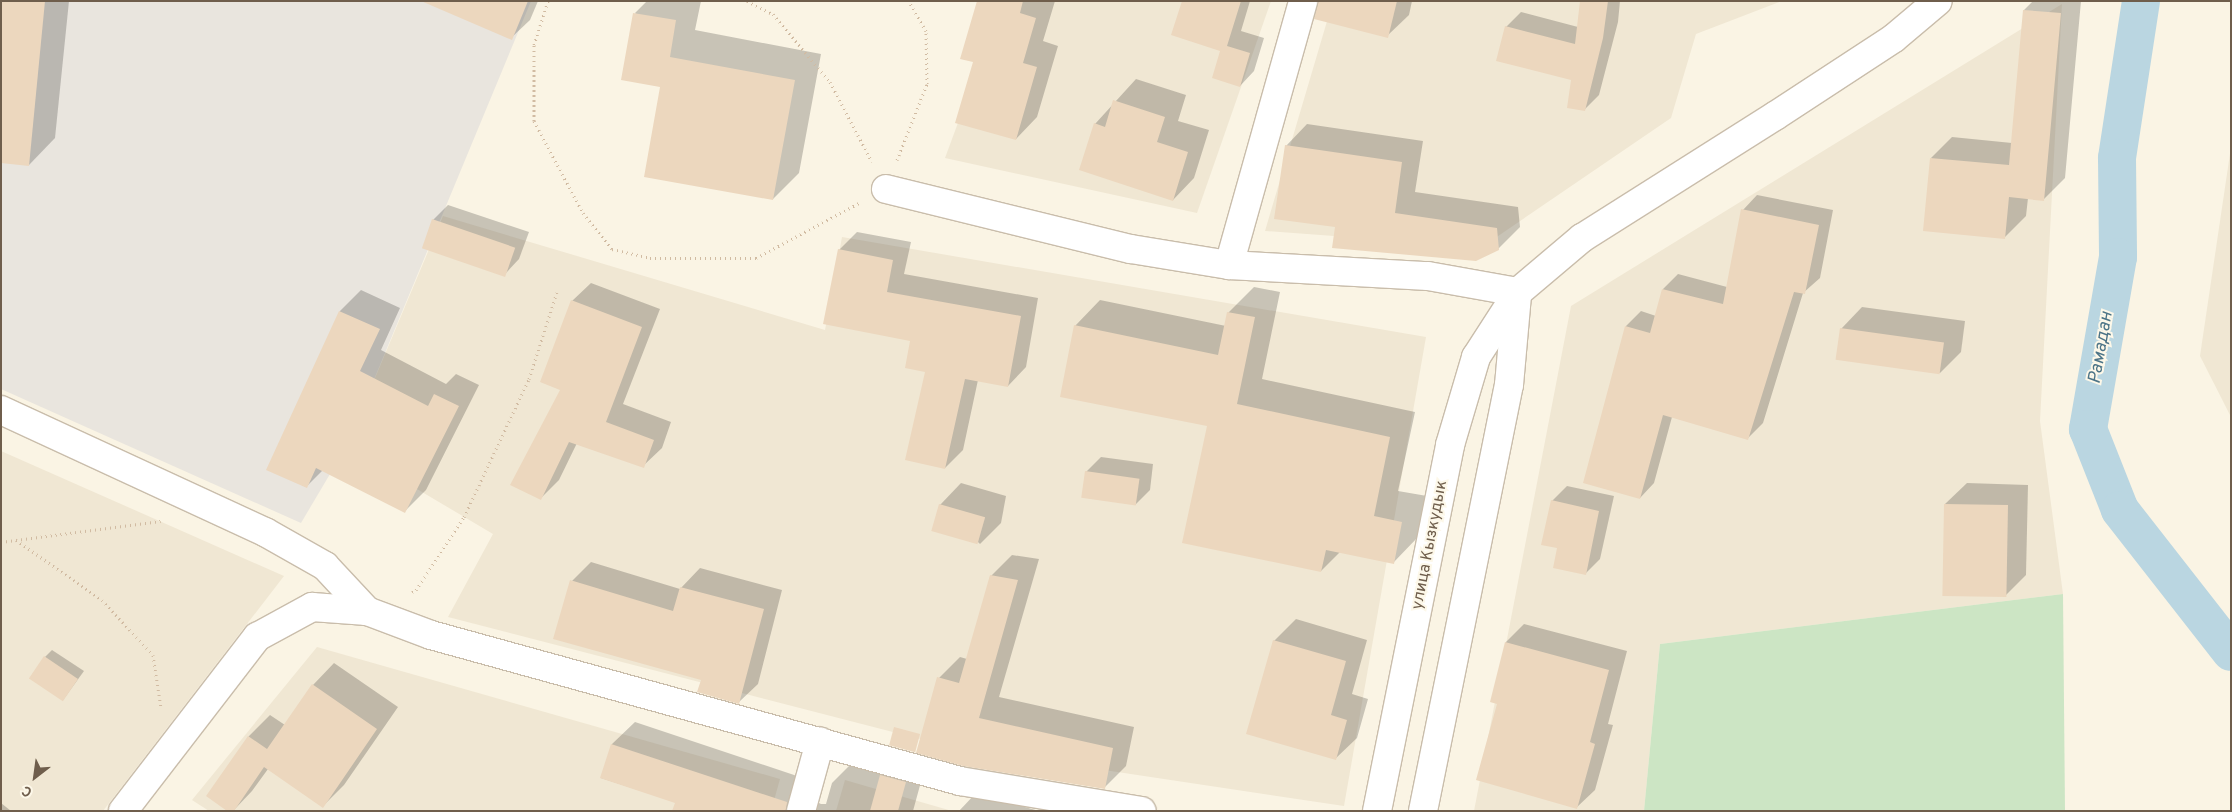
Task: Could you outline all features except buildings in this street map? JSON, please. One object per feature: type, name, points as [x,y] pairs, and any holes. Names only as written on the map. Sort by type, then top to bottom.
[{"type":"street","points":[[1229,264],[1303,1]]},
{"type":"street","name":"улица Кызкудык","points":[[1377,811],[1450,445],[1476,357],[1518,292],[1582,238],[1894,38],[1938,1]]},
{"type":"street","points":[[886,189],[1131,249],[1229,264],[1428,276],[1518,292],[1509,385],[1423,811]]},
{"type":"street","points":[[1,410],[265,532],[325,566],[367,611]]},
{"type":"street","points":[[123,811],[257,637],[312,607],[367,611],[431,635],[960,781],[1142,811]]},
{"type":"street","points":[[800,811],[820,742]]},
{"type":"path","points":[[548,1],[534,45],[534,122],[583,213],[612,250],[650,258],[756,258],[886,189],[927,84],[926,31],[909,1]]},
{"type":"path","points":[[747,1],[773,14],[830,82],[886,189]]},
{"type":"path","points":[[367,611],[416,590],[464,517],[529,379],[557,292]]},
{"type":"path","points":[[1,542],[167,520]]},
{"type":"path","points":[[16,540],[102,600],[153,655],[168,753]]},
{"type":"shaded area","points":[[1,1],[531,1],[346,447],[301,523],[1,389]]},
{"type":"shaded area","points":[[1003,1],[1271,1],[1197,213],[945,158]]},
{"type":"shaded area","points":[[1333,1],[1782,1],[1696,34],[1671,118],[1482,247],[1265,231]]},
{"type":"shaded area","points":[[2062,4],[2040,421],[2063,594],[1660,644],[1644,811],[1474,811],[1571,306]]},
{"type":"shaded area","points":[[2231,147],[2231,417],[2200,356]]},
{"type":"shaded area","points":[[443,216],[825,330],[842,237],[1426,337],[1344,806],[951,747],[448,617],[493,534],[346,447]]},
{"type":"shaded area","points":[[1,451],[284,576],[103,811],[1,811]]},
{"type":"shaded area","points":[[317,647],[780,779],[771,811],[209,811],[192,800]]},
{"type":"shaded area","points":[[845,780],[952,811],[836,811]]},
{"type":"green space","points":[[2063,594],[2065,811],[1644,811],[1660,644]]},
{"type":"waterway","name":"Рамадан","points":[[2141,1],[2117,158],[2118,257],[2088,429],[2120,510],[2231,652]]}]
